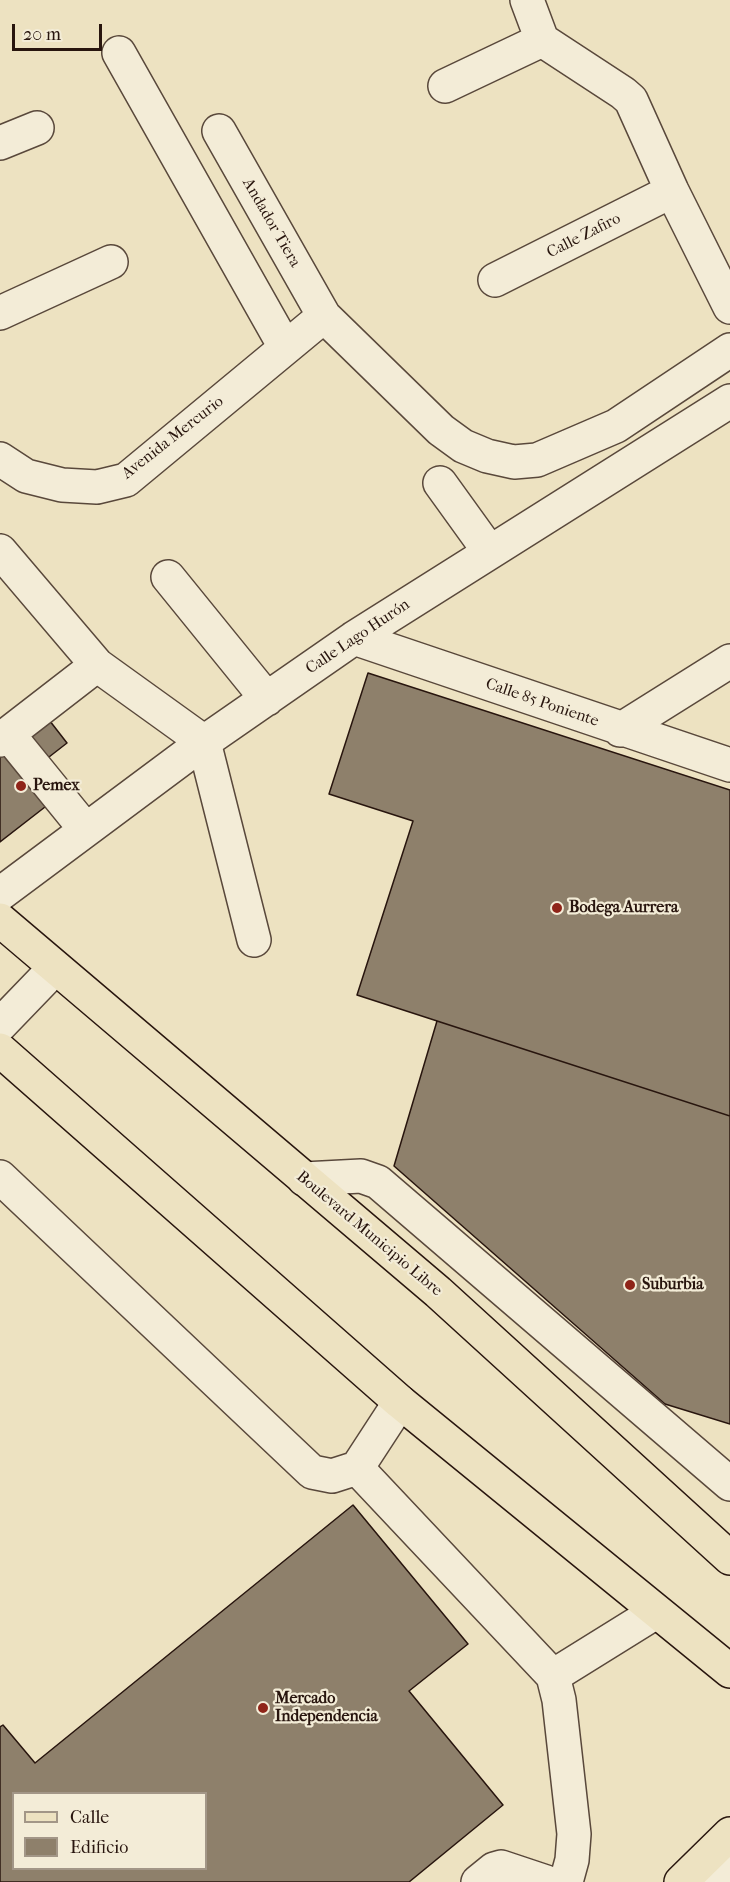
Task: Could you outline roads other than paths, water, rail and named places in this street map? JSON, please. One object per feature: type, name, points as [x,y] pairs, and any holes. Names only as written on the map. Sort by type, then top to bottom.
[{"type":"main road","name":"Boulevard Municipio Libre","points":[[0,920],[54,969],[438,1292],[730,1557]]},
{"type":"main road","points":[[0,1050],[399,1402],[730,1671]]},
{"type":"main road","points":[[681,1882],[730,1834]]},
{"type":"street","points":[[527,0],[542,40],[631,100],[672,191],[730,307]]},
{"type":"street","points":[[446,86],[542,40]]},
{"type":"street","points":[[118,53],[285,347]]},
{"type":"street","points":[[0,143],[37,128]]},
{"type":"street","name":"Andador Tiera","points":[[219,131],[324,316]]},
{"type":"street","name":"Calle Zafiro","points":[[495,280],[672,191]]},
{"type":"street","points":[[0,313],[111,262]]},
{"type":"street","points":[[324,316],[441,430],[463,446],[487,456],[514,462],[537,460],[616,426],[730,350]]},
{"type":"street","name":"Avenida Mercurio","points":[[0,459],[26,476],[62,485],[97,487],[126,480],[324,316]]},
{"type":"street","name":"Calle Lago Hurón","points":[[0,894],[204,742],[354,638],[730,401]]},
{"type":"street","points":[[440,483],[489,551]]},
{"type":"street","points":[[0,550],[97,665],[204,742],[254,940]]},
{"type":"street","points":[[168,577],[267,699]]},
{"type":"street","name":"Calle 85 Poniente","points":[[354,638],[620,730],[730,765]]},
{"type":"street","points":[[620,730],[730,661]]},
{"type":"street","points":[[86,830],[4,737],[97,665]]},
{"type":"street","points":[[0,1025],[54,969]]},
{"type":"street","points":[[304,1179],[361,1176],[378,1182],[467,1261],[730,1484]]},
{"type":"street","points":[[0,1177],[312,1472],[332,1476],[357,1467],[399,1402]]},
{"type":"street","points":[[438,1292],[467,1261]]},
{"type":"street","points":[[357,1467],[553,1676],[559,1700],[574,1834],[572,1860],[566,1882]]},
{"type":"street","points":[[553,1676],[656,1612]]},
{"type":"street","points":[[709,1882],[730,1861]]},
{"type":"street","points":[[478,1882],[494,1869],[501,1867],[546,1882]]},
{"type":"place","name":"Pemex","points":[[21,786]]},
{"type":"place","name":"Bodega Aurrera","points":[[557,908]]},
{"type":"place","name":"Suburbia","points":[[630,1285]]},
{"type":"place","name":"Mercado Independencia","points":[[263,1708]]}]
